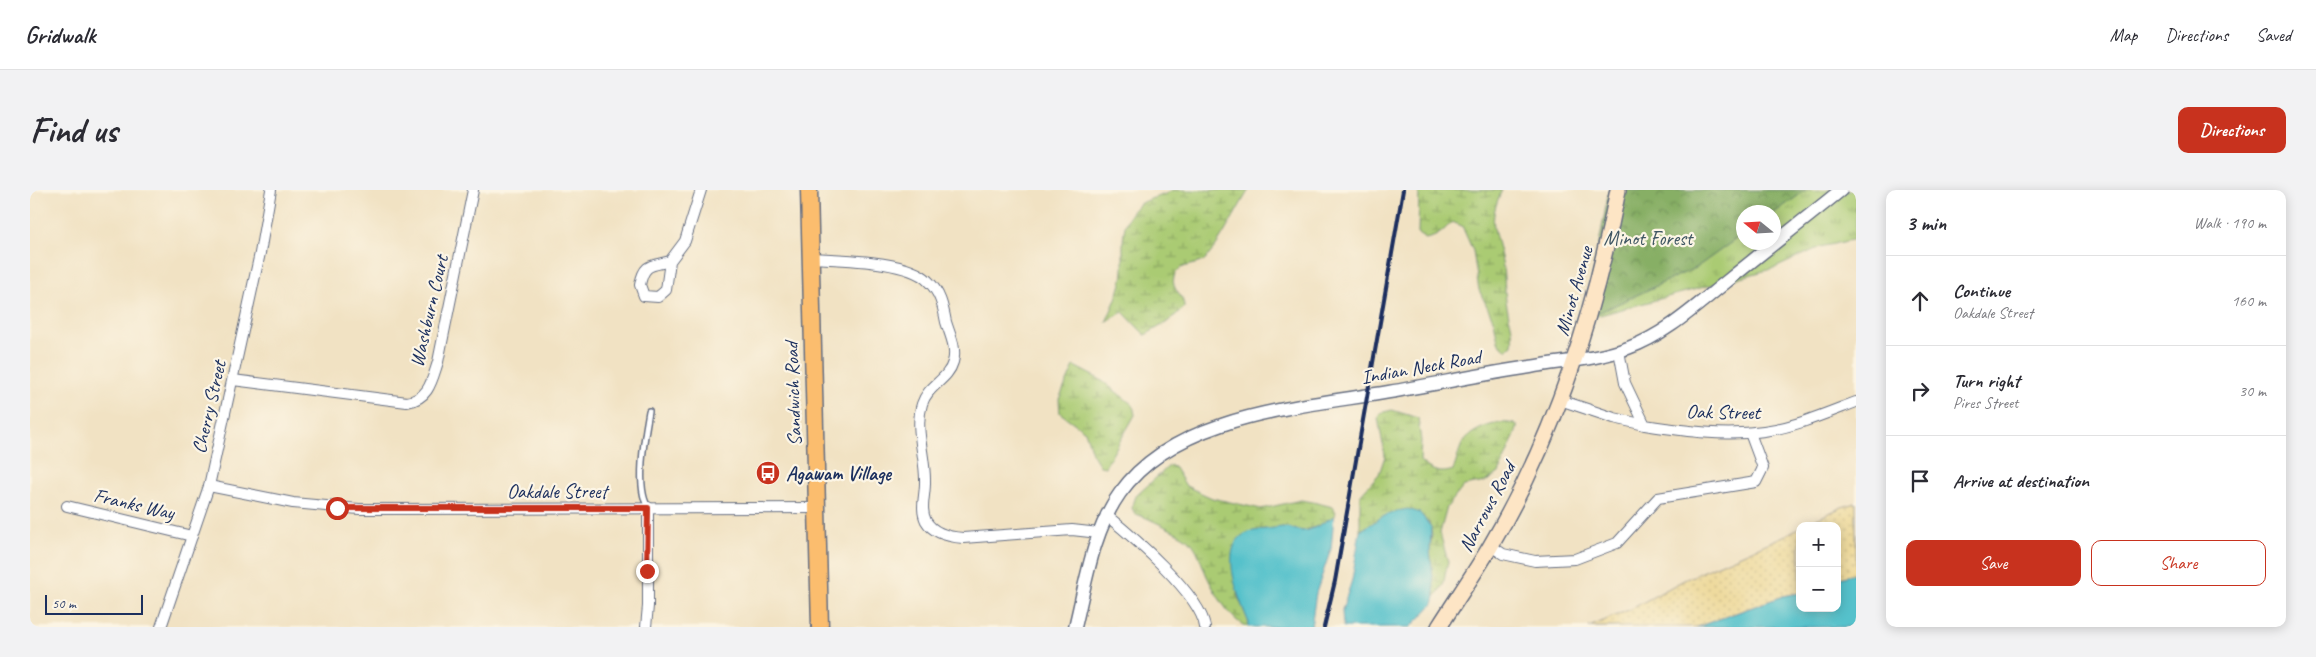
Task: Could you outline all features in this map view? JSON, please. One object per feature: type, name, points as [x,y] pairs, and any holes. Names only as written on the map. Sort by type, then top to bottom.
[{"type":"main road","name":"Sandwich Road","points":[[809,190],[820,627]]},
{"type":"main road","name":"Minot Avenue","points":[[1560,400],[1602,270],[1618,190]]},
{"type":"main road","name":"Narrows Road","points":[[1439,627],[1491,546],[1533,465],[1560,400]]},
{"type":"street","name":"Cherry Street","points":[[161,627],[209,486],[233,380],[271,190]]},
{"type":"street","name":"Washburn Court","points":[[233,380],[407,402],[423,396],[431,383],[438,362],[474,190]]},
{"type":"street","points":[[670,262],[685,241],[701,190]]},
{"type":"street","name":"Indian Neck Road","points":[[1075,627],[1099,533],[1106,515],[1126,485],[1154,458],[1189,439],[1231,423],[1281,410],[1527,367],[1574,361],[1619,351],[1652,337],[1687,313],[1841,190]]},
{"type":"street","points":[[811,258],[864,262],[912,270],[929,281],[939,294],[954,344],[954,355],[948,374],[927,392],[920,410],[925,473],[923,508],[925,518],[930,526],[949,536],[962,538],[1072,530],[1099,533]]},
{"type":"street","points":[[1619,351],[1625,383],[1645,425]]},
{"type":"street","name":"Oak Street","points":[[1560,400],[1614,418],[1645,425],[1700,432],[1750,433],[1784,427],[1856,402]]},
{"type":"street","points":[[1491,546],[1503,554],[1536,561],[1575,559],[1616,543],[1658,498],[1756,482],[1763,468],[1750,433]]},
{"type":"street","name":"Oakdale Street","points":[[209,486],[293,503],[359,510],[817,508]]},
{"type":"street","name":"Franks Way","points":[[67,506],[126,522],[192,536]]},
{"type":"street","points":[[646,627],[648,606],[648,508]]},
{"type":"street","points":[[1106,515],[1188,594],[1202,614],[1205,627]]},
{"type":"lane","points":[[648,508],[643,500],[642,480],[649,411]]},
{"type":"green space","points":[[1172,190],[1249,190],[1221,239],[1208,256],[1203,261],[1182,268],[1176,273],[1173,282],[1184,303],[1184,308],[1166,323],[1145,335],[1123,312],[1106,322],[1122,279],[1124,231],[1130,214],[1141,203],[1164,195]]},
{"type":"green space","points":[[1419,190],[1502,190],[1495,209],[1494,224],[1512,330],[1512,345],[1506,350],[1498,342],[1494,321],[1479,290],[1473,251],[1462,226],[1452,222],[1437,235],[1425,239],[1418,234]]},
{"type":"green space","name":"Minot Forest","points":[[1609,190],[1806,190],[1781,208],[1781,205],[1736,205],[1736,239],[1697,267],[1585,319]]},
{"type":"green space","name":"Minot Forest","points":[[1806,190],[1856,190],[1856,239],[1820,247],[1775,268],[1585,319],[1697,267],[1736,239],[1736,250],[1781,250],[1781,208]]},
{"type":"green space","points":[[1074,366],[1101,380],[1133,405],[1135,415],[1105,467],[1100,466],[1092,453],[1085,431],[1060,413],[1059,399]]},
{"type":"green space","points":[[1392,410],[1418,418],[1421,441],[1420,461],[1427,467],[1439,472],[1453,470],[1462,444],[1472,434],[1486,426],[1495,424],[1510,423],[1517,425],[1499,473],[1485,482],[1464,486],[1447,507],[1440,533],[1448,562],[1443,585],[1435,597],[1430,550],[1432,535],[1429,522],[1369,525],[1360,531],[1360,495],[1379,474],[1385,456],[1378,418],[1380,413]]},
{"type":"green space","points":[[1170,465],[1175,468],[1186,486],[1212,498],[1261,509],[1301,500],[1333,507],[1336,512],[1334,516],[1318,526],[1304,531],[1284,527],[1249,532],[1237,594],[1249,623],[1248,627],[1241,624],[1228,611],[1216,593],[1197,551],[1190,541],[1164,526],[1135,514],[1132,508],[1136,496]]},
{"type":"sand","points":[[1856,503],[1856,573],[1841,578],[1841,522],[1810,522],[1842,507]]},
{"type":"sand","points":[[1796,529],[1796,594],[1783,596],[1697,627],[1589,627],[1631,609],[1684,580]]},
{"type":"water","points":[[1408,509],[1420,513],[1431,527],[1430,550],[1435,597],[1433,604],[1411,627],[1343,627],[1342,610],[1352,580],[1360,531],[1382,517]]},
{"type":"water","points":[[1334,516],[1331,549],[1316,593],[1311,627],[1248,627],[1249,623],[1240,601],[1233,574],[1233,548],[1239,538],[1249,532],[1286,527],[1307,531]]},
{"type":"water","points":[[1856,573],[1856,627],[1697,627],[1783,596],[1796,594],[1796,612],[1841,612],[1841,578]]},
{"type":"railway","points":[[1324,627],[1335,581],[1403,190]]},
{"type":"place","name":"Agawam Village","points":[[768,473]]},
{"type":"route","points":[[337,508],[359,510],[648,508],[647,571]]}]
